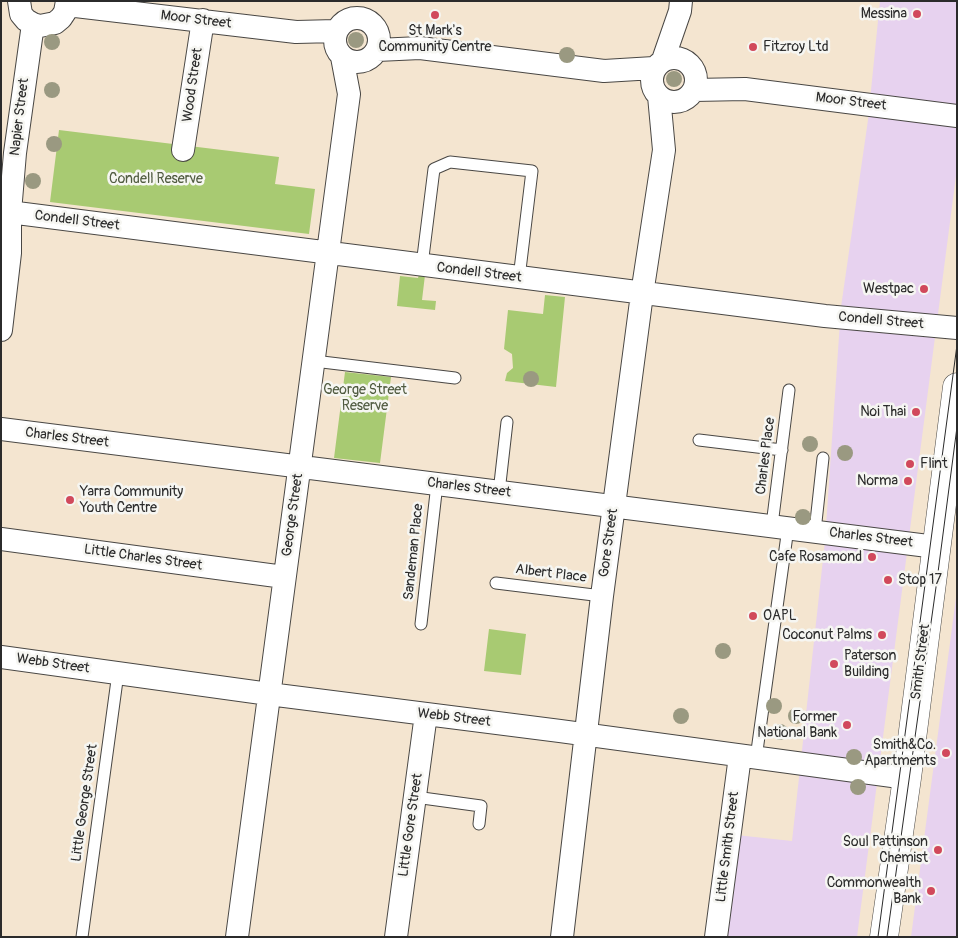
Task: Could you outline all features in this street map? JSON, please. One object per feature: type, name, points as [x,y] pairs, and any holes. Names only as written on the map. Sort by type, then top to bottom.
[{"type":"street","points":[[19,1],[21,14],[33,24],[40,26],[55,23],[61,18],[67,3]]},
{"type":"street","points":[[370,1],[375,42],[358,62],[353,62],[343,31],[364,18],[375,42]]},
{"type":"street","name":"Moor Street","points":[[67,3],[140,7],[203,20],[296,32],[343,31]]},
{"type":"street","name":"Gore Street","points":[[664,150],[657,78],[681,6]]},
{"type":"street","name":"Gore Street","points":[[562,937],[584,735],[642,294],[664,150],[691,82],[681,6]]},
{"type":"street","name":"Wood Street","points":[[182,150],[203,20]]},
{"type":"street","name":"Napier Street","points":[[1,330],[6,252],[6,212],[33,24]]},
{"type":"street","name":"George Street","points":[[236,937],[349,94],[343,31]]},
{"type":"street","points":[[375,42],[657,78]]},
{"type":"street","name":"George Street","points":[[349,94],[360,81],[375,42]]},
{"type":"street","points":[[677,57],[691,82],[673,102],[665,100],[657,78],[677,57]]},
{"type":"street","name":"Moor Street","points":[[691,82],[957,116]]},
{"type":"street","name":"Condell Street","points":[[6,212],[642,294],[825,316],[957,328]]},
{"type":"street","name":"Smith Street","points":[[884,937],[907,778],[957,387]]},
{"type":"street","name":"Charles Street","points":[[1,429],[936,547]]},
{"type":"street","name":"Little Charles Street","points":[[1,540],[284,577]]},
{"type":"street","name":"Webb Street","points":[[1,657],[907,778]]},
{"type":"street","name":"Little Gore Street","points":[[396,937],[426,714]]},
{"type":"street","name":"Little Smith Street","points":[[716,937],[748,757]]},
{"type":"lane","points":[[422,265],[434,169],[450,162],[532,171],[519,278]]},
{"type":"lane","points":[[314,361],[455,378]]},
{"type":"lane","name":"Charles Place","points":[[748,757],[780,527],[782,450],[789,390]]},
{"type":"lane","points":[[499,492],[507,422]]},
{"type":"lane","points":[[699,440],[782,450]]},
{"type":"lane","points":[[815,531],[823,458]]},
{"type":"lane","name":"Sandeman Place","points":[[422,624],[438,484]]},
{"type":"lane","name":"Albert Place","points":[[496,583],[602,596]]},
{"type":"lane","name":"Little George Street","points":[[82,937],[118,673]]},
{"type":"lane","points":[[415,797],[482,806],[479,824]]},
{"type":"shaded area","points":[[880,1],[957,1],[957,168],[857,937],[723,937],[736,835],[792,841],[825,541],[841,307],[868,120]]},
{"type":"shaded area","name":"Smith&Co. Apartments","points":[[957,590],[957,937],[911,937]]},
{"type":"green space","name":"Condell Reserve","points":[[59,130],[279,157],[275,184],[315,189],[309,234],[50,202]]},
{"type":"green space","points":[[419,274],[425,275],[422,300],[436,301],[435,310],[397,306],[400,276],[418,278]]},
{"type":"green space","points":[[545,295],[565,297],[556,387],[505,381],[507,373],[513,368],[512,354],[504,349],[508,310],[543,314]]},
{"type":"green space","name":"George Street Reserve","points":[[345,372],[391,377],[380,463],[334,458]]},
{"type":"green space","points":[[489,629],[526,634],[521,675],[484,671]]},
{"type":"tram line","points":[[878,937],[957,345]]},
{"type":"tram line","points":[[887,937],[957,427]]},
{"type":"place","name":"Messina","points":[[917,14]]},
{"type":"place","name":"St Mark's Community Centre","points":[[435,15]]},
{"type":"place","name":"Fitzroy Ltd","points":[[753,47]]},
{"type":"place","name":"Westpac","points":[[924,289]]},
{"type":"place","name":"Noi Thai","points":[[916,412]]},
{"type":"place","name":"Flint","points":[[910,464]]},
{"type":"place","name":"Norma","points":[[908,481]]},
{"type":"place","name":"Yarra Community Youth Centre","points":[[70,500]]},
{"type":"place","name":"Cafe Rosamond","points":[[872,557]]},
{"type":"place","name":"Stop 17","points":[[888,580]]},
{"type":"place","name":"OAPL","points":[[753,616]]},
{"type":"place","name":"Coconut Palms","points":[[882,635]]},
{"type":"place","name":"Paterson Building","points":[[834,664]]},
{"type":"place","name":"Former National Bank","points":[[847,725]]},
{"type":"place","name":"Smith&Co. Apartments","points":[[946,753]]},
{"type":"place","name":"Soul Pattinson Chemist","points":[[938,850]]},
{"type":"place","name":"Commonwealth Bank","points":[[931,891]]}]
